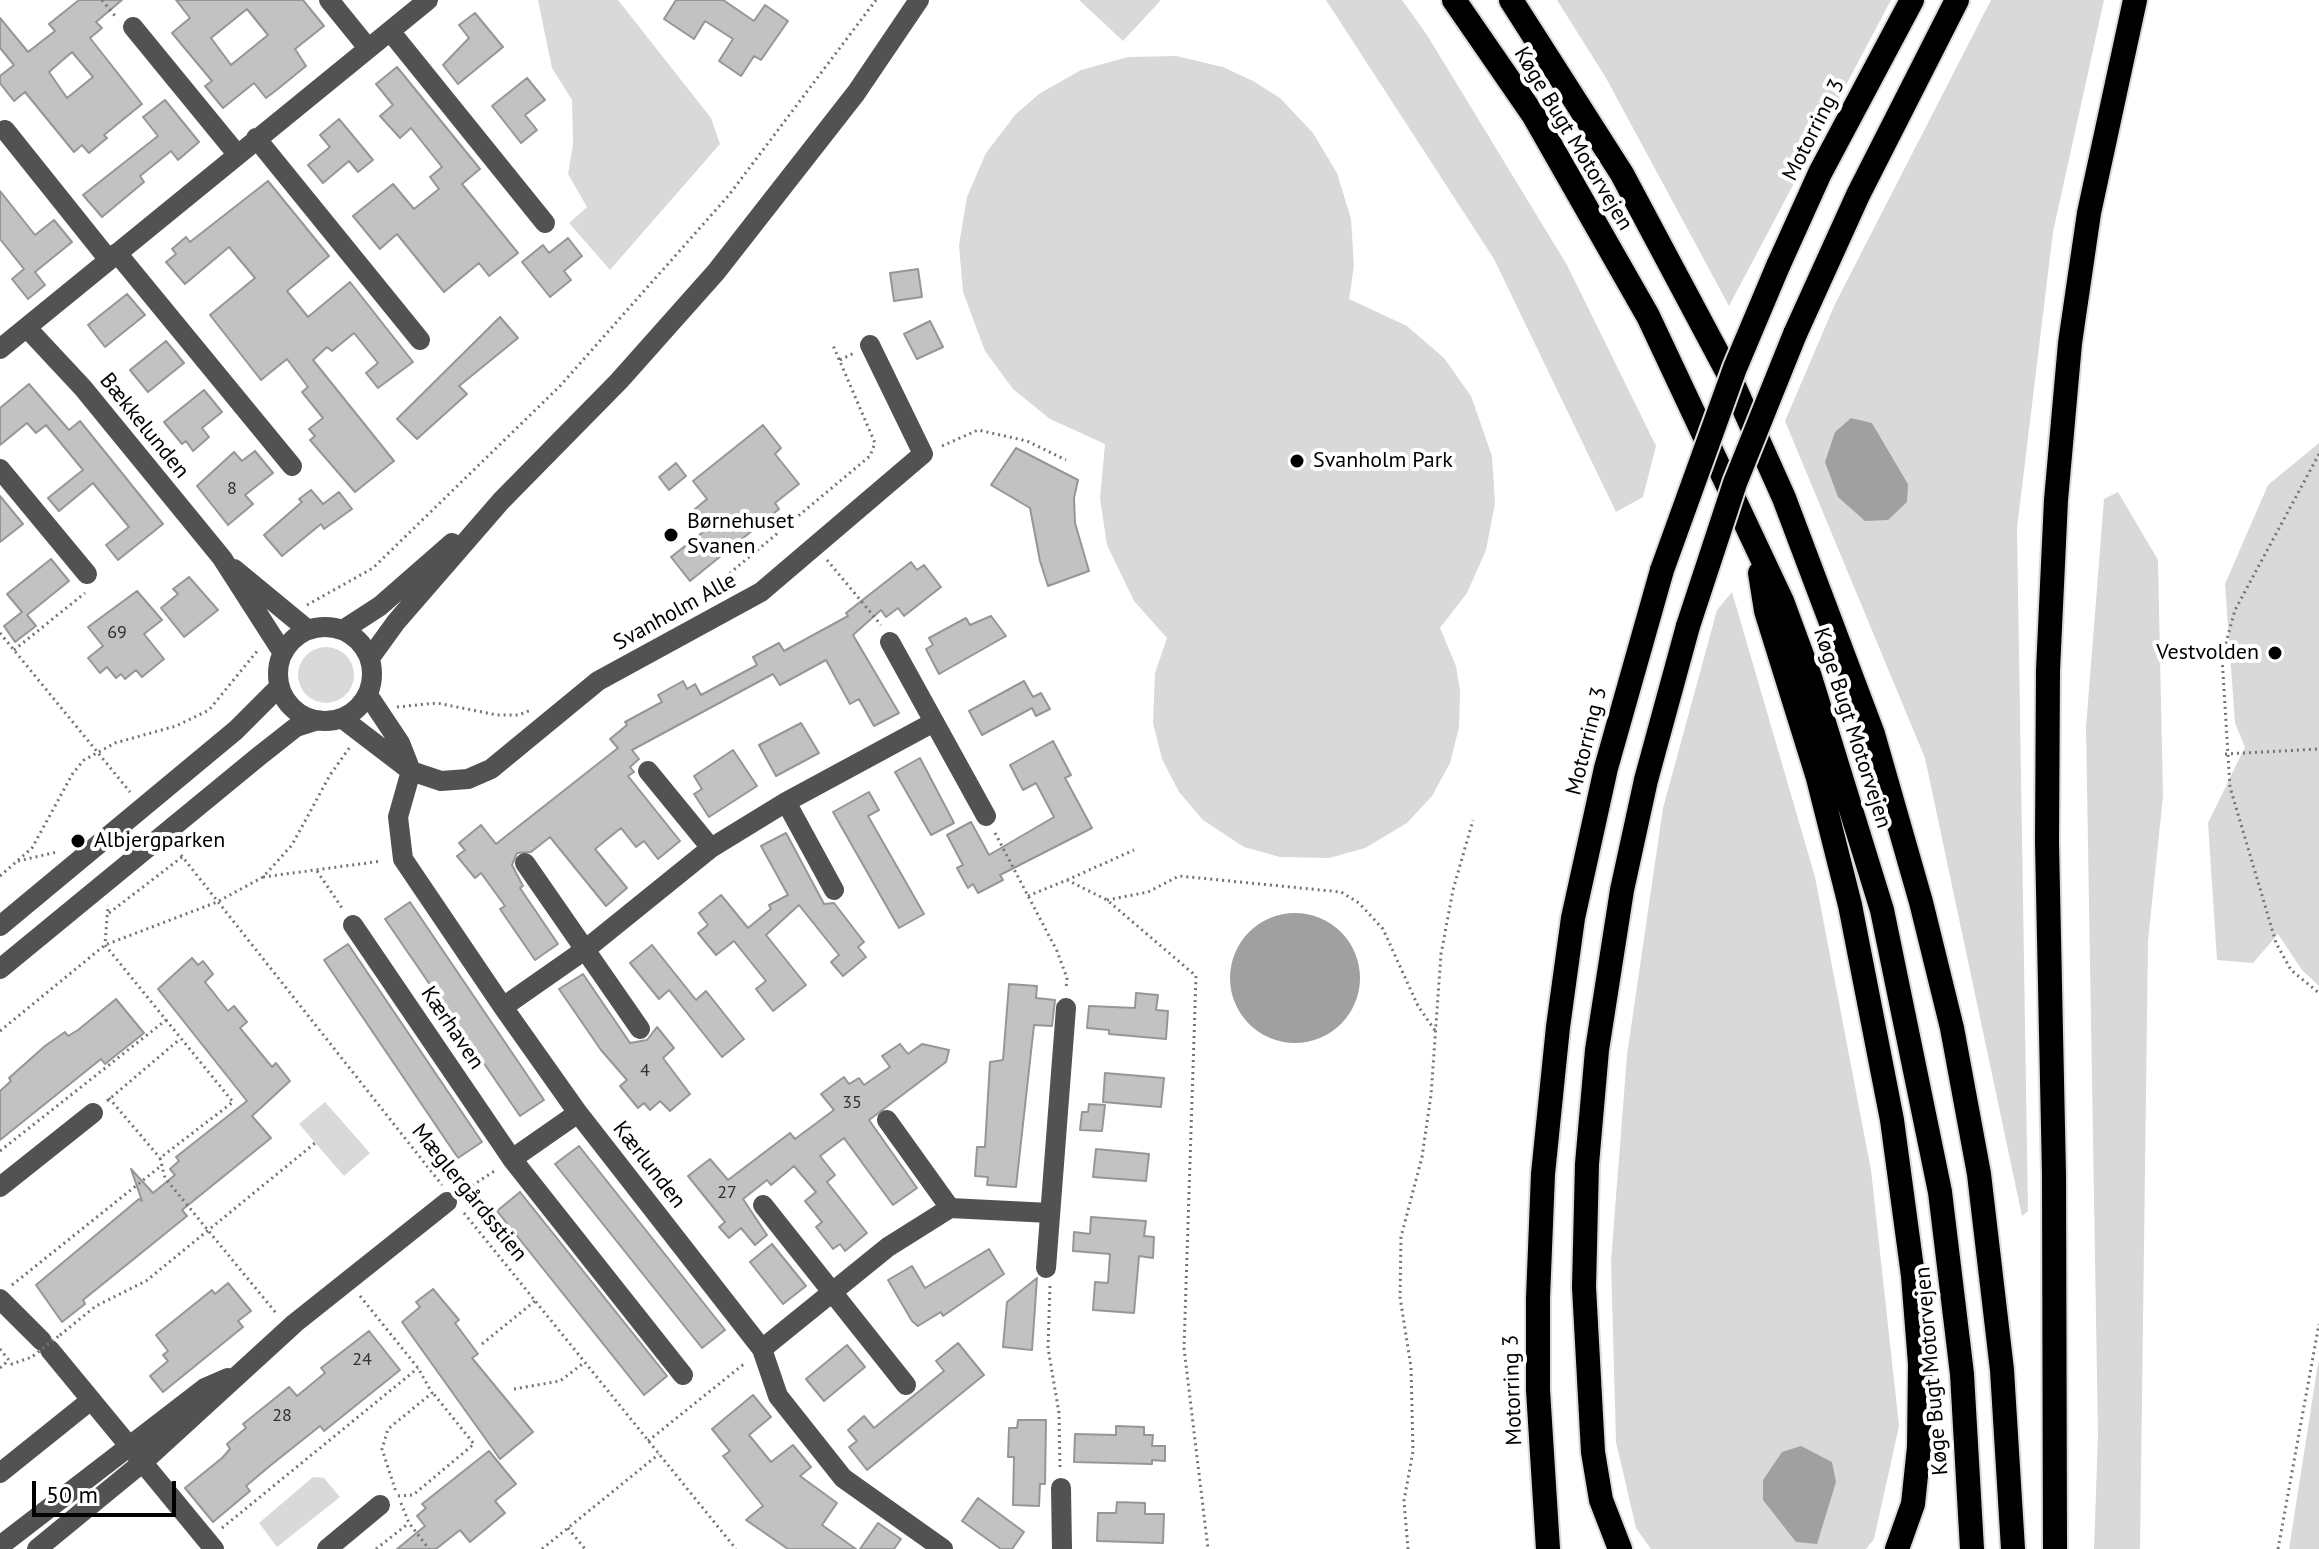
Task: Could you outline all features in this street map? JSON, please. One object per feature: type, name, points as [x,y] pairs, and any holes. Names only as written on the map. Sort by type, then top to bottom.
[{"type":"highway","name":"Køge Bugt Motorvejen","points":[[1454,0],[1534,116],[1648,316],[1782,601],[1833,746],[1882,910],[1910,1034],[1940,1192],[1956,1329],[1972,1549]]},
{"type":"highway","name":"Køge Bugt Motorvejen","points":[[1511,0],[1622,174],[1728,373],[1784,498],[1873,734],[1921,902],[1952,1028],[1979,1174],[2002,1370],[2013,1549]]},
{"type":"highway","name":"Motorring 3","points":[[1548,1549],[1538,1390],[1543,1174],[1573,918],[1606,768],[1662,570],[1735,368],[1820,173],[1912,0]]},
{"type":"highway","points":[[1620,1549],[1601,1500],[1593,1452],[1584,1287],[1587,1164],[1597,1050],[1622,890],[1646,780],[1688,626],[1735,483],[1795,334],[1858,195],[1957,0]]},
{"type":"highway","points":[[2055,1549],[2054,1220],[2047,842],[2048,670],[2056,500],[2070,343],[2089,213],[2110,102],[2135,0]]},
{"type":"highway","points":[[1757,548],[1766,611],[1818,778],[1850,905],[1894,1135],[1913,1276],[1920,1364],[1919,1447],[1913,1504],[1897,1549]]},
{"type":"street","points":[[329,0],[368,48]]},
{"type":"street","points":[[1,345],[27,328],[428,0]]},
{"type":"street","points":[[370,658],[396,622],[501,501],[619,381],[716,272],[856,93],[919,0]]},
{"type":"street","points":[[133,27],[237,154]]},
{"type":"street","points":[[390,31],[545,223]]},
{"type":"street","points":[[5,130],[292,466]]},
{"type":"street","points":[[256,138],[420,340]]},
{"type":"street","name":"Bækkelunden","points":[[27,328],[83,388],[222,558],[283,653]]},
{"type":"street","points":[[870,345],[923,454]]},
{"type":"street","name":"Svanholm Alle","points":[[343,719],[411,771],[455,782],[491,769],[598,681],[761,592],[923,454]]},
{"type":"street","points":[[0,469],[87,574]]},
{"type":"street","points":[[343,630],[380,606],[501,501]]},
{"type":"street","name":"Bækkelunden","points":[[222,558],[288,617],[308,630]]},
{"type":"street","points":[[0,969],[296,727],[315,721],[343,719],[353,713],[368,695],[372,683],[370,658],[359,641],[343,630],[326,627],[308,630],[294,639],[283,653],[278,669],[279,687],[292,709],[315,721]]},
{"type":"street","points":[[890,642],[986,816]]},
{"type":"street","points":[[0,926],[236,730],[279,687]]},
{"type":"street","points":[[368,695],[400,743],[411,771]]},
{"type":"street","points":[[503,1007],[586,949],[711,848],[786,802],[934,722]]},
{"type":"street","name":"Kærlunden","points":[[411,771],[398,817],[403,859],[503,1007],[578,1113],[762,1349],[778,1396],[843,1478],[943,1549]]},
{"type":"street","points":[[648,771],[711,848]]},
{"type":"street","points":[[786,802],[834,890]]},
{"type":"street","points":[[525,863],[640,1029]]},
{"type":"street","name":"Kærhaven","points":[[353,925],[512,1159],[683,1375]]},
{"type":"street","points":[[1046,1268],[1066,1008]]},
{"type":"street","points":[[0,1187],[93,1113]]},
{"type":"street","points":[[512,1159],[578,1113]]},
{"type":"street","points":[[887,1120],[950,1208]]},
{"type":"street","points":[[37,1549],[143,1462],[216,1397],[233,1376],[295,1323],[451,1199]]},
{"type":"street","points":[[763,1205],[906,1385]]},
{"type":"street","points":[[762,1349],[888,1247],[950,1208],[1050,1213]]},
{"type":"street","points":[[5,1293],[143,1462],[216,1540]]},
{"type":"street","points":[[14,1543],[129,1445],[205,1388],[233,1376]]},
{"type":"street","points":[[0,1473],[91,1400]]},
{"type":"street","points":[[1061,1488],[1062,1549]]},
{"type":"street","points":[[327,1549],[389,1500]]},
{"type":"path","points":[[288,617],[373,568],[533,416],[640,299],[729,195],[876,0]]},
{"type":"path","points":[[683,612],[870,456],[875,443],[832,343]]},
{"type":"path","points":[[923,454],[978,430],[1027,441],[1066,460]]},
{"type":"path","points":[[2319,454],[2235,610],[2222,657],[2225,754],[2230,787],[2276,943],[2291,970],[2319,993]]},
{"type":"path","points":[[815,546],[885,630],[890,642]]},
{"type":"path","points":[[14,650],[87,592],[87,574]]},
{"type":"path","points":[[0,633],[130,793]]},
{"type":"path","points":[[0,876],[18,861],[41,834],[73,773],[97,751],[176,726],[209,710],[272,633]]},
{"type":"path","points":[[380,717],[393,708],[413,703],[437,703],[497,715],[519,715],[541,704]]},
{"type":"path","points":[[0,1031],[105,945],[217,902],[263,877],[292,845],[330,775],[361,732]]},
{"type":"path","points":[[2225,754],[2319,749]]},
{"type":"path","points":[[986,816],[1057,951],[1067,978],[1066,1008]]},
{"type":"path","points":[[1408,1549],[1404,1501],[1413,1451],[1411,1367],[1400,1297],[1401,1237],[1422,1157],[1446,928],[1453,890],[1473,820]]},
{"type":"path","points":[[1028,896],[1134,850]]},
{"type":"path","points":[[18,861],[56,852]]},
{"type":"path","name":"Mæglergårdsstien","points":[[105,945],[109,913],[181,856],[451,1199],[736,1549]]},
{"type":"path","points":[[263,877],[403,859]]},
{"type":"path","points":[[316,870],[353,925]]},
{"type":"path","points":[[1107,900],[1148,892],[1179,876],[1341,892],[1359,903],[1383,929],[1418,1006],[1436,1032]]},
{"type":"path","points":[[1067,880],[1107,900],[1196,976],[1184,1348],[1208,1549]]},
{"type":"path","points":[[105,945],[233,1102],[160,1158]]},
{"type":"path","points":[[0,1151],[166,1020]]},
{"type":"path","points":[[93,1113],[180,1039]]},
{"type":"path","points":[[109,1098],[160,1158],[165,1178],[282,1321],[288,1315],[295,1323]]},
{"type":"path","points":[[0,1349],[12,1364],[46,1345],[96,1306],[146,1281],[315,1143]]},
{"type":"path","points":[[451,1199],[512,1159]]},
{"type":"path","points":[[5,1293],[162,1165]]},
{"type":"path","points":[[1046,1268],[1051,1275],[1048,1348],[1059,1413],[1061,1488]]},
{"type":"path","points":[[348,1281],[474,1444],[413,1495],[389,1500]]},
{"type":"path","points":[[482,1344],[535,1301]]},
{"type":"path","points":[[2278,1549],[2319,1324]]},
{"type":"path","points":[[648,1441],[762,1349]]},
{"type":"path","points":[[0,1368],[9,1360]]},
{"type":"path","points":[[514,1389],[560,1381],[585,1362]]},
{"type":"path","points":[[216,1540],[418,1368]]},
{"type":"path","points":[[429,1549],[389,1500],[382,1449],[388,1429],[432,1393]]},
{"type":"path","points":[[542,1549],[659,1454]]},
{"type":"path","points":[[376,1549],[409,1523]]},
{"type":"path","points":[[568,1528],[585,1549]]},
{"type":"shaded area","points":[[538,0],[618,0],[711,118],[720,144],[610,270],[569,223],[587,207],[568,174],[573,144],[572,100],[552,68]]},
{"type":"shaded area","points":[[1079,0],[1161,0],[1123,41]]},
{"type":"shaded area","points":[[1326,0],[1402,0],[1427,35],[1567,265],[1656,446],[1643,497],[1616,512],[1494,259]]},
{"type":"shaded area","points":[[1557,0],[1891,0],[1729,306],[1606,78]]},
{"type":"shaded area","points":[[1991,0],[2104,0],[2053,232],[2017,528],[2028,1211],[2022,1216],[1925,758],[1785,421],[1835,304]],"holes":[[[1851,419],[1872,423],[1908,484],[1835,432]]]},
{"type":"shaded area","name":"Svanholm Park","points":[[1176,56],[1223,67],[1253,81],[1280,98],[1313,133],[1337,173],[1351,219],[1354,266],[1349,299],[1407,326],[1444,358],[1471,396],[1492,456],[1495,503],[1486,550],[1467,593],[1440,628],[1456,666],[1460,690],[1459,727],[1450,763],[1432,796],[1407,823],[1365,848],[1329,858],[1280,857],[1244,847],[1203,820],[1179,792],[1162,759],[1153,723],[1155,673],[1167,638],[1134,601],[1107,545],[1100,498],[1105,444],[1050,419],[1013,389],[985,351],[963,292],[959,245],[967,197],[986,153],[1015,115],[1039,94],[1081,70],[1128,57]]},
{"type":"shaded area","points":[[1851,418],[1872,423],[1908,484],[1907,502],[1888,520],[1865,521],[1838,497],[1825,462],[1835,432]]},
{"type":"shaded area","name":"Vestvolden","points":[[2319,443],[2319,986],[2302,970],[2278,934],[2253,963],[2217,960],[2208,823],[2245,747],[2235,723],[2225,584],[2268,485]]},
{"type":"shaded area","points":[[2118,492],[2158,560],[2163,796],[2148,941],[2140,1549],[2094,1549],[2098,1435],[2086,727],[2104,499]]},
{"type":"shaded area","points":[[1732,592],[1815,877],[1871,1170],[1899,1426],[1874,1539],[1866,1549],[1651,1549],[1636,1528],[1616,1442],[1611,1261],[1627,1055],[1663,808],[1717,610]]},
{"type":"shaded area","points":[[326,647],[346,655],[354,675],[346,695],[326,703],[306,695],[298,675],[306,655]]},
{"type":"shaded area","points":[[1295,913],[1320,918],[1341,932],[1355,953],[1360,978],[1355,1003],[1341,1024],[1320,1038],[1295,1043],[1270,1038],[1249,1024],[1235,1003],[1230,978],[1235,953],[1249,932],[1270,918]]},
{"type":"shaded area","points":[[325,1102],[370,1153],[344,1176],[299,1124]]},
{"type":"shaded area","points":[[2319,1361],[2319,1549],[2289,1549],[2317,1370]]},
{"type":"shaded area","points":[[1801,1446],[1832,1462],[1836,1482],[1817,1544],[1796,1542],[1763,1500],[1763,1480],[1782,1452]]},
{"type":"shaded area","points":[[313,1477],[324,1478],[340,1497],[277,1547],[259,1523]]},
{"type":"building","points":[[79,0],[122,0],[96,22],[102,28],[90,38],[142,104],[104,135],[107,138],[89,153],[82,145],[74,152],[25,92],[14,101],[0,83],[0,76],[14,65],[0,48],[0,18],[28,52],[55,31],[49,24]],"holes":[[[72,52],[93,77],[67,98],[49,72]]]},
{"type":"building","points":[[176,0],[303,0],[324,26],[295,49],[306,66],[279,88],[266,98],[254,83],[223,108],[205,86],[212,81],[172,33],[190,18]],"holes":[[[247,9],[268,35],[231,65],[211,38]]]},
{"type":"building","points":[[676,0],[723,0],[754,21],[765,5],[788,21],[761,60],[754,56],[741,76],[719,61],[733,39],[705,21],[694,39],[664,19]]},
{"type":"building","points":[[475,13],[503,47],[458,84],[443,65],[469,38],[459,25]]},
{"type":"building","points":[[397,67],[480,169],[462,184],[518,253],[489,276],[479,263],[444,292],[397,234],[380,249],[353,216],[393,184],[414,209],[439,189],[430,177],[442,167],[411,128],[400,138],[380,116],[393,105],[376,84]]},
{"type":"building","points":[[527,78],[545,100],[525,115],[537,130],[521,143],[492,106]]},
{"type":"building","points":[[165,100],[199,142],[178,160],[171,151],[140,176],[144,182],[102,217],[83,195],[158,136],[143,117]]},
{"type":"building","points":[[339,119],[373,160],[358,172],[349,161],[323,183],[308,165],[330,147],[320,135]]},
{"type":"building","points":[[268,181],[329,256],[287,291],[308,317],[350,282],[413,362],[378,388],[366,373],[378,363],[354,333],[332,351],[327,347],[313,360],[394,461],[355,492],[310,440],[315,436],[309,429],[323,418],[302,392],[308,387],[287,359],[261,380],[210,315],[255,278],[229,247],[185,284],[166,262],[176,254],[172,249],[186,237],[190,242]]},
{"type":"building","points":[[0,191],[35,235],[54,220],[72,242],[35,272],[45,285],[28,299],[12,279],[24,269],[0,239]]},
{"type":"building","points":[[568,238],[582,256],[564,271],[571,280],[550,297],[522,262],[543,245],[549,253]]},
{"type":"building","points":[[918,269],[922,297],[894,301],[890,273]]},
{"type":"building","points":[[127,294],[145,315],[105,347],[88,325]]},
{"type":"building","points":[[500,317],[518,338],[459,386],[467,394],[417,439],[397,419]]},
{"type":"building","points":[[930,321],[943,347],[917,359],[904,334]]},
{"type":"building","points":[[166,341],[184,363],[148,392],[130,370]]},
{"type":"building","points":[[29,384],[69,430],[80,421],[163,524],[118,560],[106,545],[129,527],[93,483],[59,511],[48,498],[83,470],[46,425],[36,433],[27,423],[0,445],[0,408]]},
{"type":"building","points":[[204,390],[222,412],[202,428],[209,437],[193,451],[186,441],[182,444],[164,422]]},
{"type":"building","points":[[763,425],[781,448],[775,454],[799,484],[775,503],[779,509],[690,581],[671,557],[703,532],[689,514],[707,499],[693,481]]},
{"type":"building","points":[[1016,448],[1078,480],[1074,498],[1075,523],[1089,571],[1048,586],[1030,508],[991,485]]},
{"type":"building","points":[[255,451],[273,473],[245,495],[253,504],[228,525],[197,486],[234,452],[242,461]]},
{"type":"building","points":[[676,463],[686,476],[669,490],[659,477]]},
{"type":"building","points":[[311,490],[323,504],[339,492],[352,509],[324,529],[321,524],[282,556],[264,535],[302,502],[299,499]]},
{"type":"building","points":[[0,496],[23,524],[0,542]]},
{"type":"building","points":[[51,559],[69,581],[27,615],[36,626],[15,642],[4,626],[22,612],[7,594]]},
{"type":"building","points":[[911,562],[917,570],[924,565],[941,587],[904,616],[898,608],[886,617],[881,610],[853,635],[899,713],[874,726],[859,699],[850,704],[826,660],[780,685],[773,674],[632,750],[639,759],[630,767],[634,772],[628,776],[680,841],[658,859],[644,841],[636,847],[621,828],[595,849],[627,888],[606,906],[550,837],[531,852],[517,853],[512,865],[523,886],[520,888],[558,944],[535,960],[500,909],[505,906],[481,873],[475,878],[457,856],[465,850],[459,843],[481,825],[496,844],[618,748],[610,739],[627,725],[625,722],[662,702],[658,695],[683,681],[687,689],[695,684],[701,695],[757,665],[753,657],[779,643],[784,651],[848,616],[846,613]]},
{"type":"building","points":[[189,577],[218,610],[184,637],[161,608],[178,594],[173,589]]},
{"type":"building","points":[[137,591],[162,620],[144,634],[164,659],[142,677],[136,670],[125,679],[121,674],[116,678],[107,667],[100,673],[88,658],[103,646],[88,627]]},
{"type":"building","points":[[991,616],[1006,636],[939,674],[926,649],[933,645],[929,638],[966,618],[970,625]]},
{"type":"building","points":[[1024,681],[1033,697],[1041,693],[1050,709],[1036,716],[1032,708],[982,735],[969,711]]},
{"type":"building","points":[[801,723],[819,753],[776,776],[759,745]]},
{"type":"building","points":[[1053,741],[1071,775],[1065,778],[1092,828],[1000,875],[1003,880],[978,893],[973,884],[968,888],[957,868],[963,865],[947,835],[971,822],[989,855],[1054,817],[1036,783],[1023,790],[1010,765]]},
{"type":"building","points":[[733,750],[757,786],[709,817],[694,794],[702,789],[694,776]]},
{"type":"building","points":[[920,758],[954,823],[931,835],[895,772]]},
{"type":"building","points":[[869,792],[879,810],[868,816],[924,914],[899,928],[833,812]]},
{"type":"building","points":[[786,833],[824,904],[834,903],[864,942],[858,947],[866,957],[843,976],[831,962],[839,955],[799,905],[766,935],[806,985],[773,1011],[756,989],[766,981],[734,941],[716,955],[698,933],[708,925],[699,913],[721,895],[748,928],[771,909],[769,905],[788,895],[761,846]]},
{"type":"building","points":[[410,902],[544,1100],[520,1116],[385,919]]},
{"type":"building","points":[[348,944],[482,1142],[458,1158],[324,960]]},
{"type":"building","points":[[652,945],[696,1000],[706,991],[744,1039],[722,1057],[669,990],[659,999],[630,963]]},
{"type":"building","points":[[192,958],[198,965],[203,961],[213,974],[205,982],[228,1011],[234,1006],[247,1022],[240,1028],[272,1067],[276,1063],[290,1081],[252,1116],[271,1138],[182,1210],[187,1216],[83,1300],[85,1304],[62,1322],[36,1285],[139,1199],[142,1201],[131,1169],[153,1193],[175,1175],[170,1169],[179,1161],[176,1157],[247,1101],[158,989]]},
{"type":"building","points":[[583,974],[630,1043],[647,1040],[657,1027],[674,1048],[663,1058],[690,1094],[670,1111],[660,1101],[650,1110],[644,1103],[638,1108],[620,1086],[627,1080],[601,1050],[559,989]]},
{"type":"building","points":[[1009,984],[1037,986],[1036,998],[1055,1000],[1052,1026],[1034,1025],[1016,1187],[987,1185],[988,1177],[975,1176],[977,1147],[985,1147],[990,1062],[1003,1060]]},
{"type":"building","points":[[1136,993],[1158,995],[1156,1010],[1168,1011],[1166,1039],[1109,1034],[1109,1030],[1087,1028],[1089,1006],[1135,1008]]},
{"type":"building","points":[[116,999],[144,1033],[105,1064],[101,1059],[0,1140],[0,1091],[11,1081],[9,1078],[45,1046],[65,1032],[68,1036],[78,1030]]},
{"type":"building","points":[[900,1044],[908,1054],[922,1044],[949,1050],[946,1062],[869,1120],[917,1188],[893,1205],[844,1138],[820,1156],[835,1175],[827,1182],[867,1233],[845,1251],[840,1244],[833,1249],[816,1227],[822,1222],[805,1201],[816,1192],[794,1166],[771,1185],[767,1180],[743,1199],[767,1235],[755,1245],[741,1228],[729,1238],[719,1227],[725,1222],[688,1176],[710,1159],[728,1180],[790,1133],[795,1139],[834,1110],[821,1094],[844,1077],[849,1084],[859,1078],[864,1085],[890,1067],[882,1056]]},
{"type":"building","points":[[1105,1073],[1164,1078],[1161,1107],[1103,1102]]},
{"type":"building","points":[[1089,1104],[1105,1105],[1102,1131],[1080,1130],[1082,1112],[1088,1112]]},
{"type":"building","points":[[579,1146],[725,1330],[702,1348],[555,1164]]},
{"type":"building","points":[[1096,1149],[1149,1154],[1146,1181],[1093,1177]]},
{"type":"building","points":[[520,1192],[667,1376],[644,1395],[497,1211]]},
{"type":"building","points":[[1091,1217],[1146,1221],[1144,1236],[1154,1237],[1153,1258],[1139,1256],[1134,1313],[1093,1310],[1095,1282],[1108,1283],[1110,1254],[1073,1251],[1074,1232],[1090,1234]]},
{"type":"building","points":[[772,1244],[806,1286],[783,1304],[750,1262]]},
{"type":"building","points":[[989,1249],[1004,1274],[943,1316],[941,1312],[918,1326],[888,1280],[912,1266],[925,1288]]},
{"type":"building","points":[[1037,1278],[1032,1350],[1003,1347],[1007,1302]]},
{"type":"building","points":[[228,1283],[251,1311],[238,1321],[243,1327],[163,1392],[150,1376],[168,1361],[163,1355],[168,1351],[156,1335],[212,1290],[215,1294]]},
{"type":"building","points":[[433,1289],[459,1320],[455,1323],[478,1354],[472,1358],[533,1432],[500,1459],[402,1322],[420,1307],[416,1302]]},
{"type":"building","points":[[369,1331],[400,1370],[324,1431],[320,1426],[271,1465],[246,1486],[250,1491],[213,1522],[185,1488],[222,1458],[230,1449],[227,1444],[246,1428],[243,1424],[289,1387],[297,1396],[325,1373],[321,1368]]},
{"type":"building","points":[[958,1343],[984,1375],[867,1470],[849,1447],[857,1441],[848,1430],[864,1416],[874,1428],[944,1371],[936,1361]]},
{"type":"building","points":[[847,1345],[865,1367],[824,1401],[806,1379]]},
{"type":"building","points":[[753,1395],[771,1417],[749,1435],[771,1462],[793,1445],[811,1467],[800,1476],[837,1503],[822,1525],[856,1549],[788,1549],[746,1520],[763,1506],[723,1456],[730,1451],[712,1429]]},
{"type":"building","points":[[1018,1420],[1046,1420],[1045,1484],[1040,1484],[1039,1506],[1013,1505],[1014,1457],[1008,1457],[1009,1428],[1017,1428]]},
{"type":"building","points":[[1116,1426],[1144,1427],[1144,1435],[1153,1435],[1152,1446],[1165,1446],[1165,1461],[1152,1460],[1152,1464],[1074,1462],[1075,1434],[1116,1435]]},
{"type":"building","points":[[489,1451],[516,1484],[495,1501],[505,1513],[470,1542],[460,1530],[436,1549],[397,1549],[425,1526],[417,1516],[426,1508],[422,1504]]},
{"type":"building","points":[[978,1498],[1024,1532],[1012,1549],[1001,1549],[962,1521]]},
{"type":"building","points":[[1117,1502],[1145,1503],[1145,1514],[1164,1514],[1163,1543],[1097,1541],[1098,1513],[1116,1513]]},
{"type":"building","points":[[878,1523],[901,1539],[894,1549],[860,1549]]},
{"type":"place","name":"Svanholm Park","points":[[1297,461]]},
{"type":"place","name":"Børnehuset Svanen","points":[[671,535]]},
{"type":"place","name":"Vestvolden","points":[[2275,653]]},
{"type":"place","name":"Albjergparken","points":[[78,841]]}]
